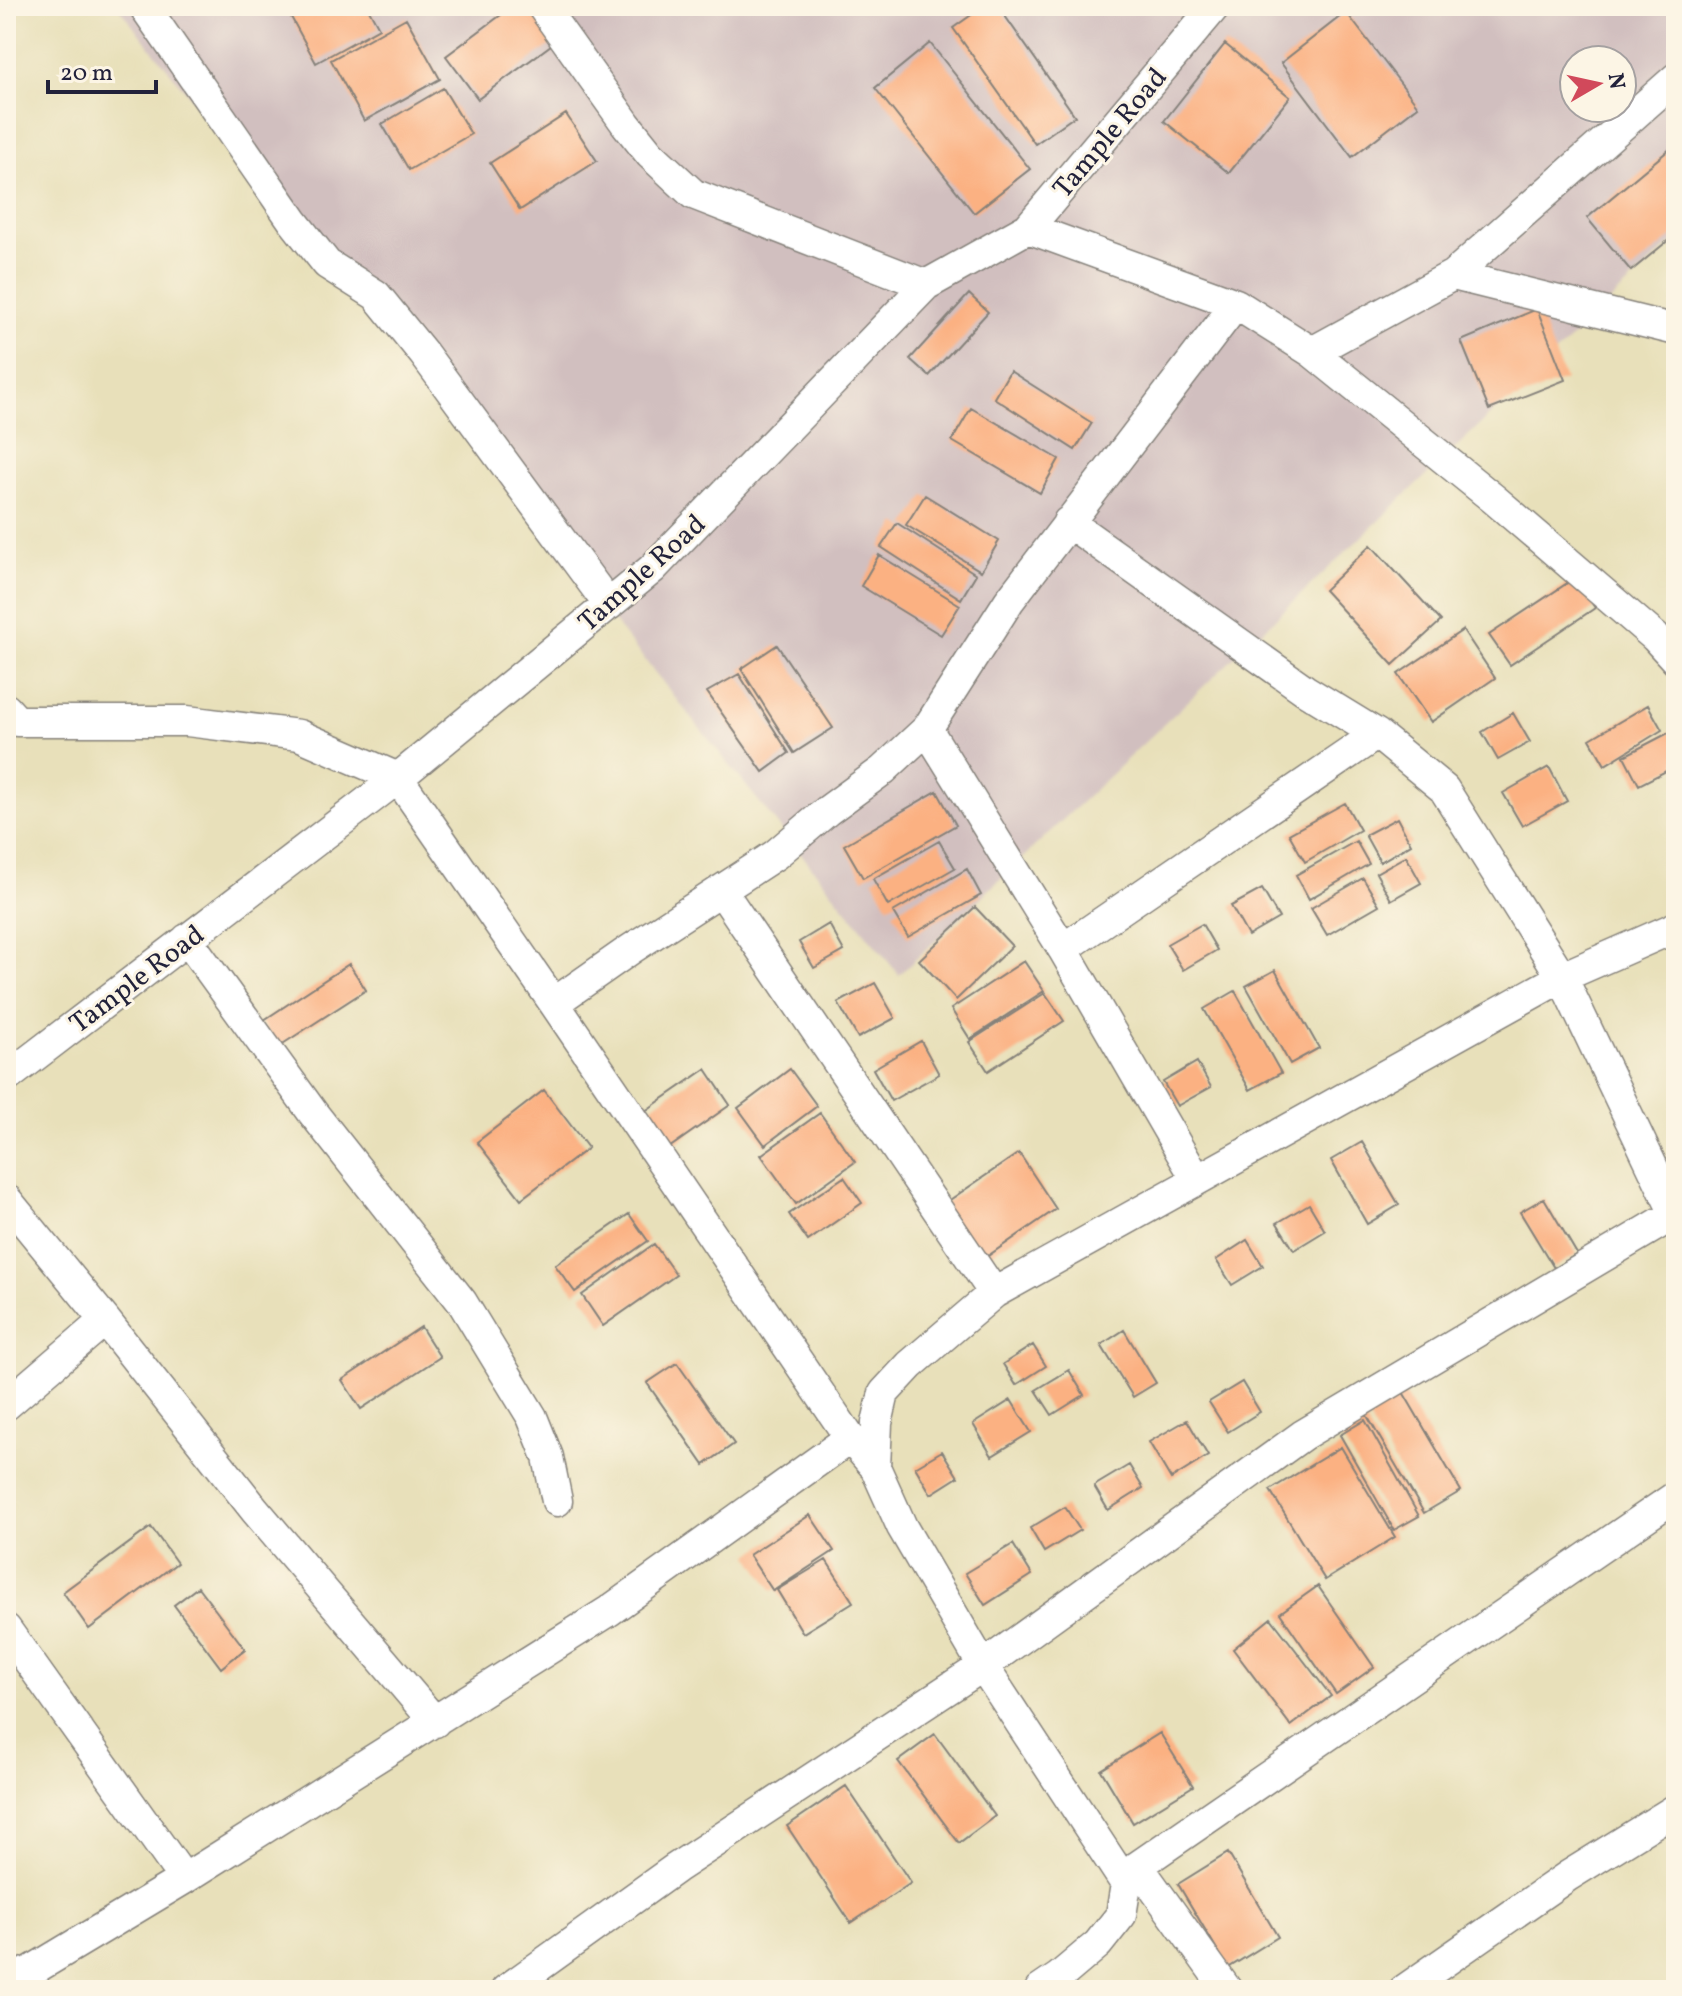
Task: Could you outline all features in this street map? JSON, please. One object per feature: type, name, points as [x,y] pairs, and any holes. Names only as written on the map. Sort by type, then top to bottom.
[{"type":"street","points":[[542,6],[650,154],[693,194],[926,285]]},
{"type":"street","name":"Tample Road","points":[[6,1078],[398,778],[652,569],[926,285],[1028,228],[1215,6]]},
{"type":"street","points":[[150,8],[293,221],[327,264],[376,295],[424,354],[609,605]]},
{"type":"street","points":[[1312,352],[1453,275],[1676,78]]},
{"type":"street","points":[[1028,228],[1236,304],[1312,352],[1666,633],[1676,660]]},
{"type":"street","points":[[1453,275],[1676,330]]},
{"type":"street","points":[[554,1003],[775,855],[827,811],[883,770],[927,729],[1009,601],[1236,304]]},
{"type":"street","points":[[506,1990],[676,1868],[983,1666],[1303,1435],[1676,1215],[1562,977],[1444,789],[1377,734],[1305,690],[1068,522]]},
{"type":"street","points":[[10,720],[187,721],[299,735],[398,778],[850,1438],[875,1467],[902,1527],[983,1666],[1132,1875],[1227,1990]]},
{"type":"street","points":[[927,729],[1063,949],[1197,1180]]},
{"type":"street","points":[[1063,949],[1377,734]]},
{"type":"street","points":[[721,890],[994,1293]]},
{"type":"street","points":[[875,1467],[877,1423],[884,1393],[910,1365],[994,1293],[1562,977],[1676,927]]},
{"type":"street","points":[[187,939],[313,1113],[462,1302],[532,1417],[548,1457],[557,1501]]},
{"type":"street","points":[[6,1199],[255,1510],[435,1722]]},
{"type":"street","points":[[6,1405],[105,1320]]},
{"type":"street","points":[[6,1980],[31,1971],[184,1879],[609,1611],[850,1438]]},
{"type":"street","points":[[1040,1990],[1098,1944],[1121,1915],[1132,1875],[1676,1496]]},
{"type":"street","points":[[6,1629],[184,1879]]},
{"type":"street","points":[[1404,1990],[1568,1876],[1676,1809]]},
{"type":"shaded area","points":[[117,6],[1676,6],[1676,239],[899,975]]},
{"type":"building","points":[[285,6],[367,6],[379,28],[316,63]]},
{"type":"building","points":[[513,6],[535,6],[559,39],[478,99],[446,56]]},
{"type":"building","points":[[984,6],[998,6],[1075,116],[1035,144],[953,28]]},
{"type":"building","points":[[1346,12],[1418,106],[1352,157],[1281,63]]},
{"type":"building","points":[[406,18],[440,79],[364,121],[331,60]]},
{"type":"building","points":[[930,43],[1030,169],[974,213],[875,88]]},
{"type":"building","points":[[1225,44],[1290,97],[1229,173],[1164,121]]},
{"type":"building","points":[[443,88],[471,134],[409,170],[382,124]]},
{"type":"building","points":[[566,114],[597,161],[520,210],[490,163]]},
{"type":"building","points":[[1676,144],[1676,234],[1631,271],[1587,218]]},
{"type":"building","points":[[969,294],[988,312],[929,376],[910,359]]},
{"type":"building","points":[[1537,309],[1565,380],[1489,410],[1461,341]]},
{"type":"building","points":[[1010,371],[1092,423],[1075,450],[994,398]]},
{"type":"building","points":[[1676,390],[1676,416],[1675,416],[1668,393]]},
{"type":"building","points":[[971,408],[1059,459],[1040,493],[952,441]]},
{"type":"building","points":[[925,495],[999,541],[981,571],[906,525]]},
{"type":"building","points":[[897,523],[976,574],[961,599],[881,547]]},
{"type":"building","points":[[1371,545],[1441,621],[1393,665],[1324,590]]},
{"type":"building","points":[[879,555],[960,605],[941,635],[861,586]]},
{"type":"building","points":[[1575,578],[1595,608],[1510,665],[1489,635]]},
{"type":"building","points":[[1463,630],[1495,678],[1431,722],[1398,674]]},
{"type":"building","points":[[777,645],[833,728],[794,753],[741,669]]},
{"type":"building","points":[[739,674],[789,753],[763,772],[707,692]]},
{"type":"building","points":[[1648,705],[1662,730],[1605,765],[1590,739]]},
{"type":"building","points":[[1513,713],[1530,742],[1498,760],[1482,732]]},
{"type":"building","points":[[1676,729],[1676,766],[1639,785],[1624,756]]},
{"type":"building","points":[[1549,767],[1567,801],[1522,826],[1503,793]]},
{"type":"building","points":[[937,791],[956,825],[863,878],[844,845]]},
{"type":"building","points":[[1345,803],[1360,830],[1305,862],[1289,834]]},
{"type":"building","points":[[1397,818],[1411,844],[1380,862],[1365,835]]},
{"type":"building","points":[[939,841],[955,868],[888,906],[873,879]]},
{"type":"building","points":[[1356,841],[1369,864],[1309,899],[1296,875]]},
{"type":"building","points":[[1406,856],[1421,883],[1391,900],[1376,873]]},
{"type":"building","points":[[967,869],[981,895],[908,937],[893,912]]},
{"type":"building","points":[[1363,878],[1379,905],[1327,935],[1311,908]]},
{"type":"building","points":[[1262,889],[1279,918],[1248,936],[1231,906]]},
{"type":"building","points":[[975,907],[1012,946],[956,1000],[919,960]]},
{"type":"building","points":[[829,924],[844,951],[814,968],[799,942]]},
{"type":"building","points":[[1202,924],[1217,950],[1183,970],[1167,944]]},
{"type":"building","points":[[1024,961],[1044,991],[970,1039],[951,1009]]},
{"type":"building","points":[[349,964],[366,990],[278,1047],[261,1022]]},
{"type":"building","points":[[1275,970],[1319,1048],[1290,1064],[1246,986]]},
{"type":"building","points":[[875,983],[895,1018],[858,1038],[838,1003]]},
{"type":"building","points":[[1235,991],[1281,1073],[1250,1090],[1204,1009]]},
{"type":"building","points":[[1045,993],[1064,1021],[988,1071],[969,1042]]},
{"type":"building","points":[[921,1041],[939,1074],[891,1101],[873,1069]]},
{"type":"building","points":[[1197,1062],[1211,1087],[1177,1106],[1163,1082]]},
{"type":"building","points":[[706,1069],[730,1105],[663,1152],[638,1116]]},
{"type":"building","points":[[790,1069],[817,1106],[765,1145],[738,1108]]},
{"type":"building","points":[[544,1090],[588,1148],[521,1199],[477,1142]]},
{"type":"building","points":[[820,1113],[855,1162],[796,1204],[761,1155]]},
{"type":"building","points":[[1362,1142],[1399,1205],[1367,1224],[1331,1160]]},
{"type":"building","points":[[1019,1153],[1056,1209],[979,1262],[941,1206]]},
{"type":"building","points":[[844,1177],[862,1203],[808,1241],[789,1214]]},
{"type":"building","points":[[1544,1198],[1577,1254],[1554,1268],[1520,1212]]},
{"type":"building","points":[[1309,1204],[1325,1231],[1294,1250],[1277,1223]]},
{"type":"building","points":[[629,1214],[648,1241],[575,1292],[555,1265]]},
{"type":"building","points":[[1247,1240],[1263,1266],[1232,1285],[1216,1260]]},
{"type":"building","points":[[654,1244],[676,1275],[603,1326],[582,1295]]},
{"type":"building","points":[[421,1327],[440,1357],[361,1409],[342,1380]]},
{"type":"building","points":[[1124,1330],[1156,1383],[1133,1397],[1101,1345]]},
{"type":"building","points":[[1033,1345],[1046,1366],[1016,1385],[1003,1364]]},
{"type":"building","points":[[677,1363],[734,1444],[704,1465],[647,1383]]},
{"type":"building","points":[[1069,1370],[1084,1395],[1052,1415],[1036,1390]]},
{"type":"building","points":[[1242,1382],[1260,1412],[1228,1432],[1209,1402]]},
{"type":"building","points":[[1403,1392],[1461,1491],[1424,1513],[1366,1414]]},
{"type":"building","points":[[1011,1400],[1031,1432],[992,1456],[973,1424]]},
{"type":"building","points":[[1187,1420],[1208,1456],[1171,1479],[1149,1442]]},
{"type":"building","points":[[1365,1420],[1419,1516],[1394,1530],[1340,1435]]},
{"type":"building","points":[[1341,1447],[1395,1537],[1325,1580],[1270,1490]]},
{"type":"building","points":[[942,1451],[958,1477],[931,1494],[915,1467]]},
{"type":"building","points":[[1129,1465],[1143,1488],[1108,1510],[1094,1486]]},
{"type":"building","points":[[1065,1507],[1080,1530],[1044,1552],[1030,1528]]},
{"type":"building","points":[[810,1515],[834,1551],[773,1591],[749,1555]]},
{"type":"building","points":[[151,1527],[177,1563],[89,1629],[63,1592]]},
{"type":"building","points":[[1013,1544],[1032,1575],[985,1605],[965,1573]]},
{"type":"building","points":[[826,1560],[853,1602],[803,1633],[777,1590]]},
{"type":"building","points":[[1318,1586],[1374,1667],[1336,1694],[1280,1613]]},
{"type":"building","points":[[198,1587],[245,1649],[221,1668],[174,1605]]},
{"type":"building","points":[[1271,1618],[1331,1696],[1291,1726],[1233,1649]]},
{"type":"building","points":[[1160,1733],[1193,1786],[1133,1823],[1101,1770]]},
{"type":"building","points":[[935,1734],[995,1816],[959,1843],[898,1761]]},
{"type":"building","points":[[846,1786],[911,1883],[851,1923],[787,1826]]},
{"type":"building","points":[[1228,1853],[1278,1937],[1228,1968],[1178,1884]]}]
